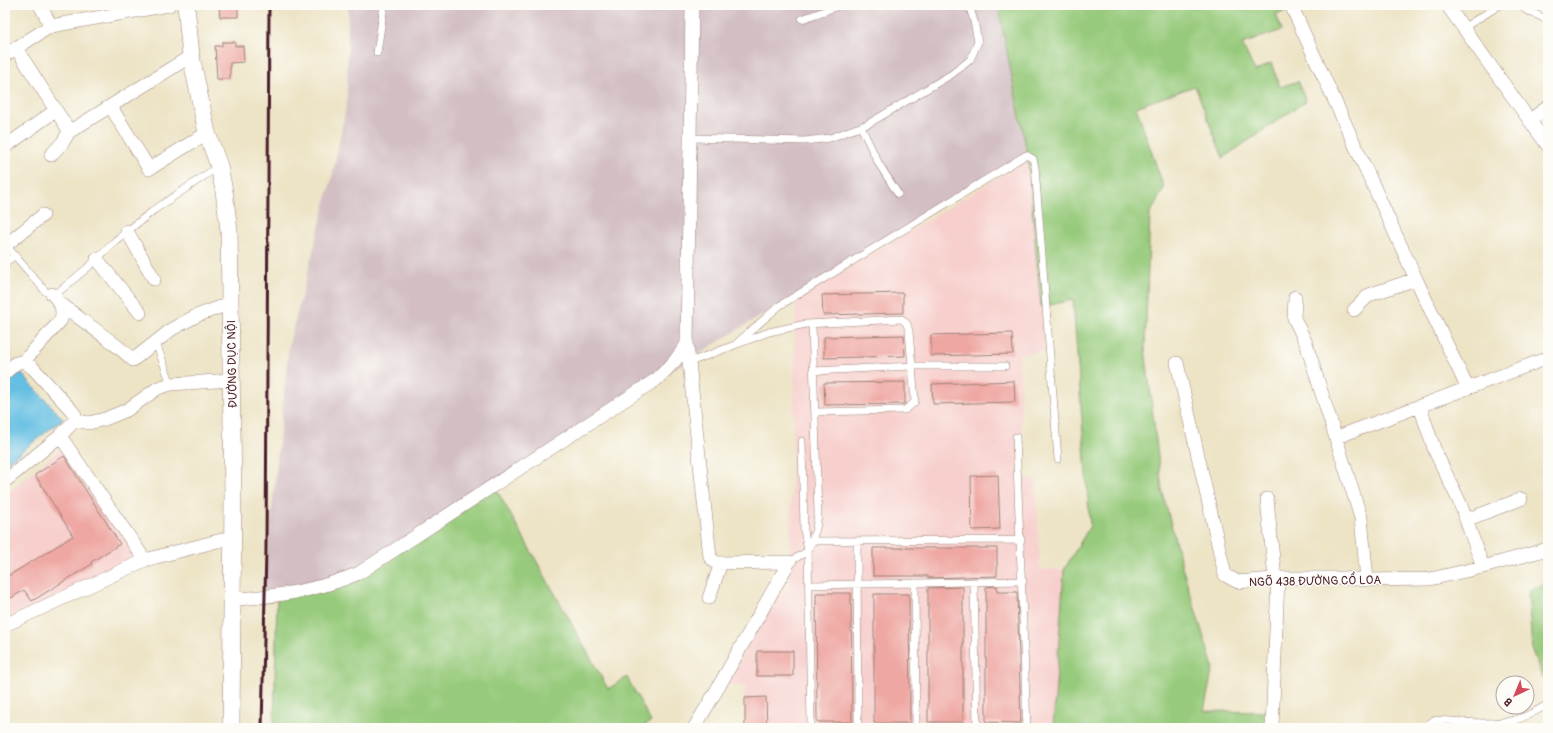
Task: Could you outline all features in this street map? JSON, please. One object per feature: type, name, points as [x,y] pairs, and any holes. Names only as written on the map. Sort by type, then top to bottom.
[{"type":"street","points":[[40,5],[51,26]]},
{"type":"street","points":[[5,55],[51,26],[169,5]]},
{"type":"street","name":"ĐƯỜNG DỤC NỘI","points":[[186,5],[192,56],[208,133],[219,166],[229,231],[233,537],[231,728]]},
{"type":"street","points":[[692,5],[687,344],[710,557],[713,563],[789,562]]},
{"type":"street","points":[[1291,5],[1467,387]]},
{"type":"street","points":[[1447,5],[1548,146]]},
{"type":"street","points":[[16,48],[70,130]]},
{"type":"street","points":[[51,155],[63,142],[70,130],[74,130],[192,56]]},
{"type":"street","points":[[110,107],[149,169],[208,133]]},
{"type":"street","points":[[1530,120],[1548,107]]},
{"type":"street","points":[[5,147],[56,110]]},
{"type":"street","points":[[5,245],[43,215]]},
{"type":"street","points":[[127,231],[154,279]]},
{"type":"street","points":[[97,259],[140,313]]},
{"type":"street","points":[[1354,310],[1369,295],[1416,279]]},
{"type":"street","points":[[1295,298],[1294,318],[1306,343],[1362,518],[1367,580]]},
{"type":"street","points":[[56,299],[82,321],[121,348],[133,360],[172,330],[196,316],[231,303]]},
{"type":"street","points":[[5,373],[16,363],[24,361],[61,320],[62,315],[56,299]]},
{"type":"street","points":[[233,599],[264,598],[337,582],[359,573],[657,379],[674,362],[687,344]]},
{"type":"street","points":[[1337,437],[1384,418],[1420,407],[1467,387],[1548,358]]},
{"type":"street","points":[[5,481],[60,436],[75,420],[76,415],[33,368],[24,361]]},
{"type":"street","name":"NGÕ 438 ĐƯỜNG CỔ LOA","points":[[1177,363],[1226,576],[1238,582],[1276,579],[1430,579],[1483,567],[1548,549]]},
{"type":"street","points":[[75,420],[89,423],[105,419],[127,410],[158,388],[171,384],[232,380]]},
{"type":"street","points":[[1420,407],[1435,451],[1466,520],[1483,567]]},
{"type":"street","points":[[60,436],[145,560]]},
{"type":"street","points":[[1267,499],[1276,579],[1272,728]]},
{"type":"street","points":[[1466,520],[1521,499]]},
{"type":"street","points":[[5,625],[145,560],[233,537]]},
{"type":"street","points":[[694,728],[789,562]]},
{"type":"street","points":[[709,598],[721,563]]},
{"type":"lane","points":[[377,53],[384,5]]},
{"type":"lane","points":[[802,19],[841,5]]},
{"type":"lane","points":[[690,138],[805,141],[830,138],[861,127],[952,74],[970,60],[978,42],[969,5]]},
{"type":"lane","points":[[1464,28],[1500,5]]},
{"type":"lane","points":[[1521,5],[1526,10],[1548,20]]},
{"type":"lane","points":[[861,127],[879,164],[898,194]]},
{"type":"lane","points":[[737,343],[779,306],[1026,155],[1033,159],[1034,167],[1058,458]]},
{"type":"lane","points":[[5,245],[46,292],[56,299],[56,294],[127,231],[154,210],[219,166]]},
{"type":"lane","points":[[5,263],[14,255]]},
{"type":"lane","points":[[690,362],[769,332],[812,324],[902,319],[907,324],[909,331],[915,402],[905,410],[816,412]]},
{"type":"lane","points":[[789,562],[808,551],[812,541],[818,514],[816,412],[812,324]]},
{"type":"lane","points":[[156,343],[171,384]]},
{"type":"lane","points":[[814,371],[912,366],[1006,366]]},
{"type":"lane","points":[[1016,437],[1028,728]]},
{"type":"lane","points":[[802,441],[804,530],[808,551],[811,728]]},
{"type":"lane","points":[[812,541],[857,542],[1021,540]]},
{"type":"lane","points":[[857,542],[858,728]]},
{"type":"lane","points":[[809,585],[1023,581]]},
{"type":"lane","points":[[974,582],[977,728]]},
{"type":"lane","points":[[915,583],[916,728]]},
{"type":"lane","points":[[1427,728],[1428,725],[1434,720],[1493,722],[1514,720],[1532,714],[1548,704]]},
{"type":"shaded area","points":[[348,5],[998,5],[1026,155],[657,379],[359,573],[263,598],[289,345],[333,173],[347,101]]},
{"type":"shaded area","points":[[1028,159],[1046,351],[1019,354],[1023,478],[1036,479],[1040,569],[1064,570],[1053,728],[745,728],[745,685],[725,685],[777,595],[789,587],[796,300]]},
{"type":"shaded area","points":[[63,447],[64,457],[140,558],[5,620],[5,499],[9,492]]},
{"type":"green space","points":[[998,5],[1288,5],[1291,10],[1276,14],[1282,30],[1242,44],[1255,71],[1271,63],[1280,87],[1298,81],[1306,101],[1223,158],[1195,86],[1136,107],[1164,188],[1150,214],[1145,348],[1162,490],[1183,570],[1213,667],[1204,711],[1272,712],[1272,728],[1053,728],[1064,570],[1090,526],[1073,300],[1041,307],[1028,159]]},
{"type":"green space","points":[[494,485],[608,689],[627,677],[651,722],[640,728],[274,728],[277,595],[337,582]]},
{"type":"green space","points":[[1548,583],[1548,691],[1532,651],[1528,590]]},
{"type":"water","points":[[20,372],[63,419],[5,464],[5,387]]},
{"type":"building","points":[[219,5],[238,5],[238,17],[220,17]]},
{"type":"building","points":[[222,42],[235,42],[235,46],[243,46],[244,62],[230,63],[230,79],[217,79],[215,46],[222,46]]},
{"type":"building","points":[[903,293],[903,313],[823,315],[822,295]]},
{"type":"building","points":[[1012,333],[1013,354],[931,356],[931,335]]},
{"type":"building","points":[[904,335],[905,356],[824,358],[824,337]]},
{"type":"building","points":[[1014,381],[1015,402],[933,404],[932,384]]},
{"type":"building","points":[[905,382],[905,404],[825,405],[824,383]]},
{"type":"building","points":[[64,456],[120,544],[91,562],[92,564],[32,601],[24,590],[5,602],[5,578],[73,536],[35,475]]},
{"type":"building","points":[[998,475],[1000,529],[972,530],[971,476]]},
{"type":"building","points":[[873,548],[997,548],[997,576],[928,578],[928,576],[873,576]]},
{"type":"building","points":[[997,586],[997,592],[1017,592],[1021,723],[986,722],[986,587]]},
{"type":"building","points":[[963,587],[963,722],[928,722],[928,588]]},
{"type":"building","points":[[816,593],[851,593],[852,722],[817,722]]},
{"type":"building","points":[[874,594],[909,594],[910,723],[874,723]]},
{"type":"building","points":[[757,651],[793,651],[793,676],[757,676]]},
{"type":"building","points":[[766,697],[767,728],[745,728],[745,698]]},
{"type":"railway","points":[[262,728],[266,550],[269,5]]}]
